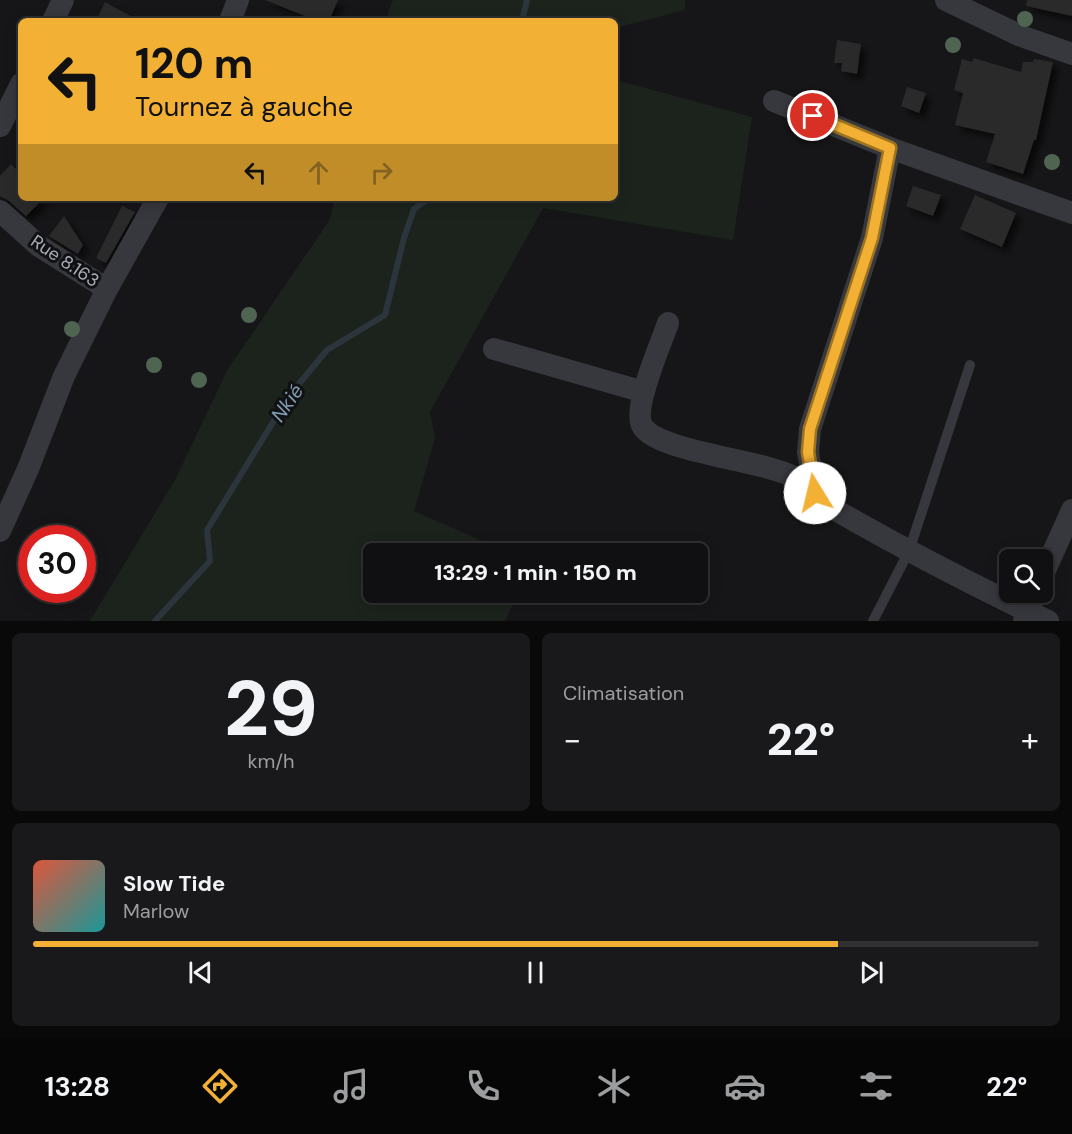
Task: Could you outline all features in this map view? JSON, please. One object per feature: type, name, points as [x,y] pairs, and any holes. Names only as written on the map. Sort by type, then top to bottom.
[{"type":"street","points":[[54,18],[63,0]]},
{"type":"street","points":[[231,18],[238,0]]},
{"type":"street","points":[[946,0],[1021,36],[1072,54]]},
{"type":"street","points":[[0,126],[18,90]]},
{"type":"street","points":[[774,100],[890,148],[1072,213]]},
{"type":"street","points":[[815,493],[808,452],[810,429],[872,238],[890,148]]},
{"type":"street","name":"Rue 8.163","points":[[0,211],[39,246],[107,289],[156,201]]},
{"type":"street","points":[[0,531],[28,469],[64,376],[107,289]]},
{"type":"street","points":[[668,323],[644,392],[639,414],[641,425],[648,434],[674,445],[741,461],[796,478],[835,510],[909,551],[1029,608],[1048,621]]},
{"type":"street","points":[[494,349],[644,392]]},
{"type":"street","points":[[1053,552],[1072,510]]},
{"type":"lane","points":[[873,621],[909,551],[970,365]]},
{"type":"shaded area","points":[[393,0],[685,0],[685,10],[618,27],[618,18],[386,18]]},
{"type":"shaded area","points":[[618,81],[752,117],[733,240],[543,208],[430,412],[435,438],[414,511],[486,543],[363,543],[363,603],[513,603],[505,621],[90,621],[175,480],[228,369],[329,221],[334,201],[618,201]]},
{"type":"building","points":[[265,0],[338,0],[330,18],[310,18]]},
{"type":"building","points":[[1027,0],[1072,0],[1072,16],[1026,6]]},
{"type":"building","points":[[105,2],[134,18],[97,18]]},
{"type":"building","points":[[837,40],[861,44],[857,74],[841,71],[842,63],[834,63]]},
{"type":"building","points":[[974,58],[1021,72],[1023,62],[1033,62],[1034,59],[1053,62],[1036,140],[1034,140],[1023,174],[986,162],[995,134],[955,125],[963,93],[954,90],[962,59],[972,62]]},
{"type":"building","points":[[907,87],[926,93],[919,113],[901,106]]},
{"type":"building","points":[[11,164],[18,171],[18,201],[41,201],[26,216],[0,196],[0,176]]},
{"type":"building","points":[[913,186],[941,195],[933,216],[906,206]]},
{"type":"building","points":[[975,195],[1016,213],[1002,247],[960,229]]},
{"type":"building","points":[[122,206],[135,212],[106,263],[96,258]]},
{"type":"building","points":[[64,216],[83,245],[78,254],[49,236]]},
{"type":"waterway","name":"Nkié","points":[[523,18],[527,0]]},
{"type":"waterway","name":"Nkié","points":[[155,621],[210,561],[207,530],[289,396],[327,350],[385,315],[404,238],[414,209],[425,201]]},
{"type":"route","points":[[813,116],[890,148],[872,238],[810,429],[808,452],[815,493]]}]
